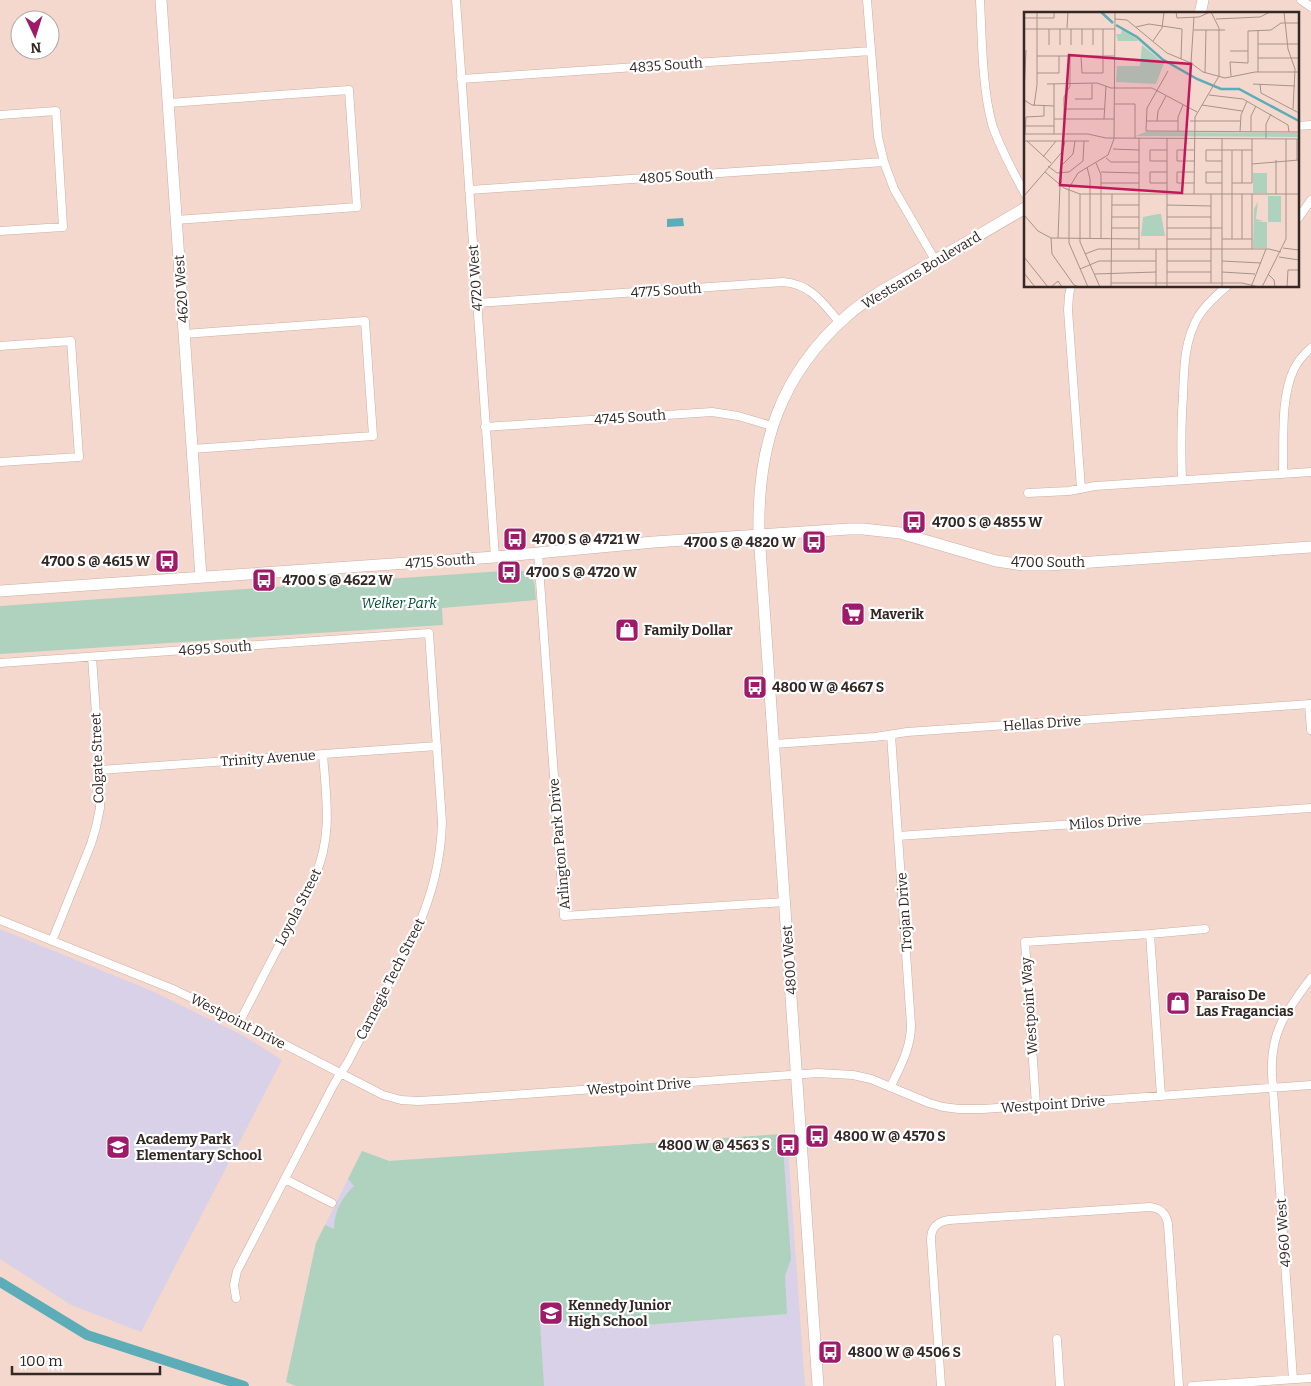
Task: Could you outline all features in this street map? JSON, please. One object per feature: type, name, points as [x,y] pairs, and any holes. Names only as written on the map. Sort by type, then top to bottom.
[{"type":"main road","name":"4620 West","points":[[161,0],[201,578]]},
{"type":"main road","name":"Westsams Boulevard","points":[[759,534],[761,474],[772,426],[786,396],[817,347],[840,323],[870,299],[1024,209]]},
{"type":"main road","name":"4700 South","points":[[759,534],[849,529],[900,533],[996,561],[1024,565],[1048,565],[1311,547]]},
{"type":"main road","name":"4715 South","points":[[0,591],[494,557],[759,534]]},
{"type":"main road","name":"4800 West","points":[[759,534],[818,1386]]},
{"type":"street","name":"4720 West","points":[[456,0],[494,557]]},
{"type":"street","points":[[867,0],[878,137],[884,162],[894,189],[935,260]]},
{"type":"street","points":[[980,0],[986,90],[992,123],[999,145],[1024,192]]},
{"type":"street","points":[[1302,0],[1311,7]]},
{"type":"street","name":"4835 South","points":[[461,79],[871,50]]},
{"type":"street","points":[[169,103],[348,90],[357,207],[176,220]]},
{"type":"street","points":[[0,115],[56,111],[63,227],[0,231]]},
{"type":"street","points":[[1298,126],[1311,125]]},
{"type":"street","name":"4805 South","points":[[469,190],[884,162]]},
{"type":"street","points":[[1298,219],[1311,200]]},
{"type":"street","name":"4775 South","points":[[477,303],[783,282],[808,289],[840,323]]},
{"type":"street","points":[[1071,288],[1068,310],[1081,489]]},
{"type":"street","points":[[1182,480],[1181,426],[1186,347],[1198,317],[1225,288]]},
{"type":"street","points":[[184,334],[365,320],[373,436],[192,449]]},
{"type":"street","points":[[0,346],[71,341],[79,457],[0,462]]},
{"type":"street","points":[[1283,474],[1285,396],[1294,368],[1311,348]]},
{"type":"street","name":"4745 South","points":[[486,427],[712,412],[738,416],[772,426]]},
{"type":"street","points":[[1028,494],[1096,486],[1311,472]]},
{"type":"street","name":"Arlington Park Drive","points":[[538,553],[564,916],[785,902]]},
{"type":"street","name":"4695 South","points":[[0,663],[429,633]]},
{"type":"street","name":"Carnegie Tech Street","points":[[236,1298],[234,1285],[237,1272],[416,931],[434,883],[441,835],[441,812],[429,633]]},
{"type":"street","name":"Colgate Street","points":[[52,941],[96,827],[101,798],[92,657]]},
{"type":"street","points":[[1310,704],[1311,730]]},
{"type":"street","name":"Hellas Drive","points":[[774,744],[875,737],[906,732],[1310,704]]},
{"type":"street","name":"Trojan Drive","points":[[891,735],[911,1032],[908,1049],[891,1086]]},
{"type":"street","name":"Trinity Avenue","points":[[100,770],[437,746]]},
{"type":"street","name":"Loyola Street","points":[[240,1022],[321,862],[327,820],[323,754]]},
{"type":"street","name":"Milos Drive","points":[[898,836],[1311,808]]},
{"type":"street","name":"Westpoint Drive","points":[[0,920],[175,990],[383,1095],[401,1100],[418,1101],[797,1074],[835,1073],[871,1079],[929,1103],[951,1108],[983,1109],[1311,1085]]},
{"type":"street","points":[[1161,1096],[1150,934],[1205,929]]},
{"type":"street","name":"Westpoint Way","points":[[1036,1105],[1025,942],[1150,934]]},
{"type":"street","name":"4960 West","points":[[1293,1379],[1272,1057],[1277,1032],[1288,1010],[1311,978]]},
{"type":"street","points":[[285,1179],[332,1203]]},
{"type":"street","points":[[941,1386],[931,1240],[935,1226],[948,1220],[1155,1207],[1163,1211],[1168,1224],[1179,1386]]},
{"type":"street","points":[[1057,1339],[1060,1386]]},
{"type":"street","points":[[1192,1386],[1311,1378]]},
{"type":"shaded area","name":"Academy Park Elementary School","points":[[0,929],[152,991],[244,1036],[282,1060],[141,1332],[71,1305],[0,1259]]},
{"type":"shaded area","name":"Kennedy Junior High School","points":[[787,1134],[805,1386],[296,1386],[286,1382],[316,1243],[362,1151],[389,1161]]},
{"type":"green space","name":"Welker Park","points":[[517,570],[528,573],[531,576],[535,584],[536,600],[442,608],[443,625],[0,654],[0,606]]},
{"type":"green space","name":"Kennedy Junior High School","points":[[782,1134],[791,1259],[785,1276],[787,1314],[605,1328],[602,1319],[540,1323],[544,1386],[296,1386],[286,1382],[316,1243],[325,1225],[334,1229],[339,1205],[354,1186],[348,1179],[362,1151],[389,1161]]},
{"type":"water","points":[[683,218],[684,226],[667,227],[667,219]]},
{"type":"waterway","points":[[0,1282],[87,1335],[244,1386]]},
{"type":"place","name":"4700 S @ 4855 W","points":[[914,522]]},
{"type":"place","name":"4700 S @ 4721 W","points":[[515,539]]},
{"type":"place","name":"4700 S @ 4820 W","points":[[814,542]]},
{"type":"place","name":"4700 S @ 4615 W","points":[[167,561]]},
{"type":"place","name":"4700 S @ 4720 W","points":[[509,572]]},
{"type":"place","name":"4700 S @ 4622 W","points":[[264,580]]},
{"type":"place","name":"Maverik","points":[[853,614]]},
{"type":"place","name":"Family Dollar","points":[[627,630]]},
{"type":"place","name":"4800 W @ 4667 S","points":[[755,687]]},
{"type":"place","name":"Paraiso De Las Fragancias","points":[[1178,1003]]},
{"type":"place","name":"4800 W @ 4570 S","points":[[817,1136]]},
{"type":"place","name":"4800 W @ 4563 S","points":[[788,1145]]},
{"type":"place","name":"Academy Park Elementary School","points":[[118,1147]]},
{"type":"place","name":"Kennedy Junior High School","points":[[551,1313]]},
{"type":"place","name":"4800 W @ 4506 S","points":[[830,1352]]}]
